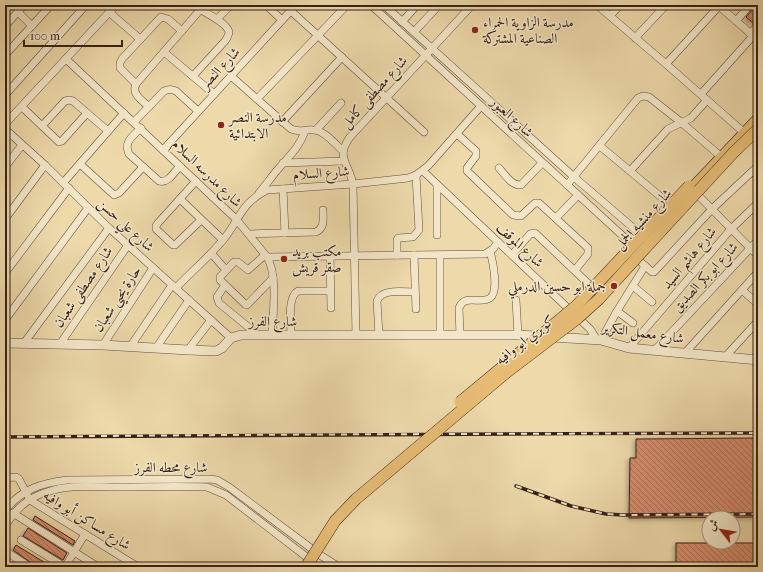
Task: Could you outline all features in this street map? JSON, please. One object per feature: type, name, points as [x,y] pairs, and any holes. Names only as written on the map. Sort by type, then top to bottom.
[{"type":"main road","name":"شارع منشيه الجمل","points":[[691,188],[718,154],[758,109]]},
{"type":"main road","name":"شارع منشيه الجمل","points":[[547,337],[574,314],[597,291],[691,188],[758,119]]},
{"type":"main road","name":"كوبري ابو وافيه","points":[[311,566],[335,521],[356,499],[507,372],[578,318],[599,300],[666,226],[758,129]]},
{"type":"main road","name":"كوبري ابو وافيه","points":[[297,567],[326,522],[352,494],[495,372],[576,306],[691,188]]},
{"type":"street","points":[[5,26],[24,5]]},
{"type":"street","points":[[5,55],[51,5]]},
{"type":"street","points":[[5,95],[86,5]]},
{"type":"street","points":[[5,124],[116,5]]},
{"type":"street","points":[[192,5],[227,28],[229,32],[228,37],[192,76]]},
{"type":"street","points":[[216,20],[231,5]]},
{"type":"street","points":[[266,5],[282,20]]},
{"type":"street","name":"شارع النصر","points":[[163,150],[296,5]]},
{"type":"street","points":[[257,99],[348,5]]},
{"type":"street","name":"شارع العبور","points":[[371,5],[578,195],[634,250],[645,266]]},
{"type":"street","points":[[402,22],[417,5]]},
{"type":"street","points":[[414,32],[439,5]]},
{"type":"street","name":"شارع مصطفى كامل","points":[[356,335],[353,184],[350,173],[344,161],[344,146],[350,137],[386,97],[472,5]]},
{"type":"street","points":[[610,16],[620,5]]},
{"type":"street","points":[[635,38],[666,5]]},
{"type":"street","points":[[666,64],[719,5],[754,37]]},
{"type":"street","points":[[736,21],[750,5]]},
{"type":"street","name":"شارع العبور","points":[[388,6],[402,22],[574,177],[645,238]]},
{"type":"street","points":[[602,7],[610,16],[740,129]]},
{"type":"street","points":[[149,107],[136,95],[134,91],[136,84],[200,10]]},
{"type":"street","points":[[291,11],[424,132]]},
{"type":"street","points":[[18,12],[32,26]]},
{"type":"street","points":[[109,12],[140,39]]},
{"type":"street","points":[[136,84],[120,68],[120,63],[140,39],[161,17],[168,18],[182,31]]},
{"type":"street","points":[[701,94],[754,37],[758,25]]},
{"type":"street","points":[[164,52],[214,94]]},
{"type":"street","points":[[282,122],[342,57]]},
{"type":"street","name":"شارع مدرسه السلام","points":[[66,59],[141,128],[236,220],[266,256],[272,268],[273,278],[272,335]]},
{"type":"street","points":[[231,76],[291,129],[298,132],[305,132],[312,129],[323,133],[343,152]]},
{"type":"street","points":[[134,122],[164,91],[168,89],[172,89],[198,111]]},
{"type":"street","points":[[567,185],[638,98],[643,96],[649,97],[718,154]]},
{"type":"street","points":[[42,126],[66,100],[71,100],[108,131]]},
{"type":"street","points":[[630,171],[668,129],[691,118],[707,100]]},
{"type":"street","points":[[316,130],[341,103]]},
{"type":"street","name":"شارع السلام","points":[[130,347],[174,287],[223,240],[249,201],[267,190],[353,184],[408,178],[416,175],[423,171],[481,106]]},
{"type":"street","points":[[22,107],[58,142],[61,142],[87,113]]},
{"type":"street","points":[[63,183],[124,113]]},
{"type":"street","points":[[141,128],[129,140],[126,149],[128,154],[161,182],[167,180],[180,166]]},
{"type":"street","name":"شارع علي حسن","points":[[5,129],[45,165],[109,228],[231,338]]},
{"type":"street","points":[[258,195],[295,151],[305,132]]},
{"type":"street","points":[[457,134],[476,151],[476,156],[467,168],[467,171],[513,215],[521,216],[537,202],[588,248],[588,254],[575,270]]},
{"type":"street","points":[[5,167],[22,145]]},
{"type":"street","points":[[600,146],[661,197]]},
{"type":"street","points":[[283,164],[344,161]]},
{"type":"street","points":[[499,168],[517,186],[521,185],[542,163]]},
{"type":"street","points":[[80,164],[114,195],[119,193],[143,167]]},
{"type":"street","points":[[5,219],[45,165]]},
{"type":"street","points":[[599,340],[645,266],[652,272],[655,272],[712,209],[758,166]]},
{"type":"street","name":"شارع الموقف","points":[[423,171],[590,329],[599,340]]},
{"type":"street","points":[[397,255],[398,238],[413,237],[419,230],[416,175]]},
{"type":"street","points":[[196,181],[156,226],[158,232],[173,245],[175,245],[201,220]]},
{"type":"street","points":[[437,185],[437,235]]},
{"type":"street","points":[[5,273],[68,188]]},
{"type":"street","points":[[691,188],[758,256]]},
{"type":"street","points":[[284,189],[284,233]]},
{"type":"street","points":[[556,218],[578,195]]},
{"type":"street","points":[[180,199],[223,240]]},
{"type":"street","name":"شارع هاشم السيد","points":[[629,348],[731,228],[758,203]]},
{"type":"street","points":[[5,320],[88,208]]},
{"type":"street","points":[[249,234],[316,232],[323,226],[323,210]]},
{"type":"street","points":[[24,343],[109,228]]},
{"type":"street","points":[[512,255],[530,234],[536,233],[597,291]]},
{"type":"street","name":"شارع ابو بكر الصديق","points":[[655,350],[758,240]]},
{"type":"street","points":[[273,278],[248,305],[224,285],[220,279],[226,270],[236,262],[248,270],[266,256],[480,254],[490,252],[498,242]]},
{"type":"street","name":"شارع مصطفى شعبان","points":[[60,344],[128,245]]},
{"type":"street","points":[[460,335],[461,305],[467,300],[486,300],[493,295],[494,267],[490,252]]},
{"type":"street","points":[[211,253],[226,270]]},
{"type":"street","points":[[440,254],[440,335]]},
{"type":"street","points":[[414,255],[416,309]]},
{"type":"street","points":[[330,256],[331,308]]},
{"type":"street","name":"حارة يحيى شعبان","points":[[103,345],[153,268]]},
{"type":"street","points":[[685,353],[758,272]]},
{"type":"street","points":[[224,285],[217,297],[219,303],[258,335]]},
{"type":"street","points":[[633,286],[652,302]]},
{"type":"street","points":[[742,290],[758,304]]},
{"type":"street","points":[[290,335],[291,300],[295,293],[298,291],[330,291]]},
{"type":"street","points":[[379,335],[379,297],[385,292],[415,292]]},
{"type":"street","points":[[156,348],[189,300]]},
{"type":"street","points":[[516,300],[518,335]]},
{"type":"street","points":[[617,311],[633,323]]},
{"type":"street","points":[[188,350],[211,320]]},
{"type":"street","points":[[725,357],[758,321]]},
{"type":"street","name":"شارع الفرز","points":[[5,343],[103,345],[216,351],[222,348],[231,338],[241,335],[518,335],[547,337]]},
{"type":"street","name":"شارع معمل التكرير","points":[[547,337],[599,340],[629,348],[758,360]]},
{"type":"street","name":"شارع مساكن أبو وافيه","points":[[5,478],[16,477],[22,481],[25,492],[30,500],[138,567]]},
{"type":"street","name":"شارع محطه الفرز","points":[[13,513],[20,506],[47,491],[63,488],[128,483],[210,479],[217,480],[229,487],[320,555],[339,567]]},
{"type":"street","name":"شارع محطه الفرز","points":[[5,510],[25,492],[39,485],[67,480],[207,487],[226,495],[311,566]]},
{"type":"street","points":[[246,511],[252,504]]},
{"type":"street","points":[[5,526],[13,513],[74,552],[87,564],[98,567]]},
{"type":"street","points":[[21,540],[65,567],[85,534]]},
{"type":"street","points":[[5,551],[30,567]]},
{"type":"street","points":[[311,566],[320,555]]},
{"type":"building","points":[[755,5],[758,5],[758,20],[753,23],[746,17]]},
{"type":"building","points":[[758,438],[758,517],[741,517],[741,510],[701,510],[701,517],[629,518],[630,458],[636,458],[636,439]]},
{"type":"building","points":[[35,516],[75,541],[73,545],[33,520]]},
{"type":"building","points":[[28,528],[67,553],[63,560],[23,536]]},
{"type":"building","points":[[676,543],[701,543],[701,550],[741,550],[741,543],[758,543],[758,566],[676,566]]},
{"type":"building","points":[[16,545],[52,567],[37,567],[13,550]]},
{"type":"railway","points":[[5,437],[758,433]]},
{"type":"railway","points":[[516,486],[571,506],[606,514],[758,514]]},
{"type":"place","name":"مدرسة الزاوية الحمراء الصناعية المشتركة","points":[[475,30]]},
{"type":"place","name":"مدرسة النصر الابتدائية","points":[[221,125]]},
{"type":"place","name":"مكتب بريد صقر قريش","points":[[284,259]]},
{"type":"place","name":"جملة ابو حسين الدرملي","points":[[614,286]]}]
